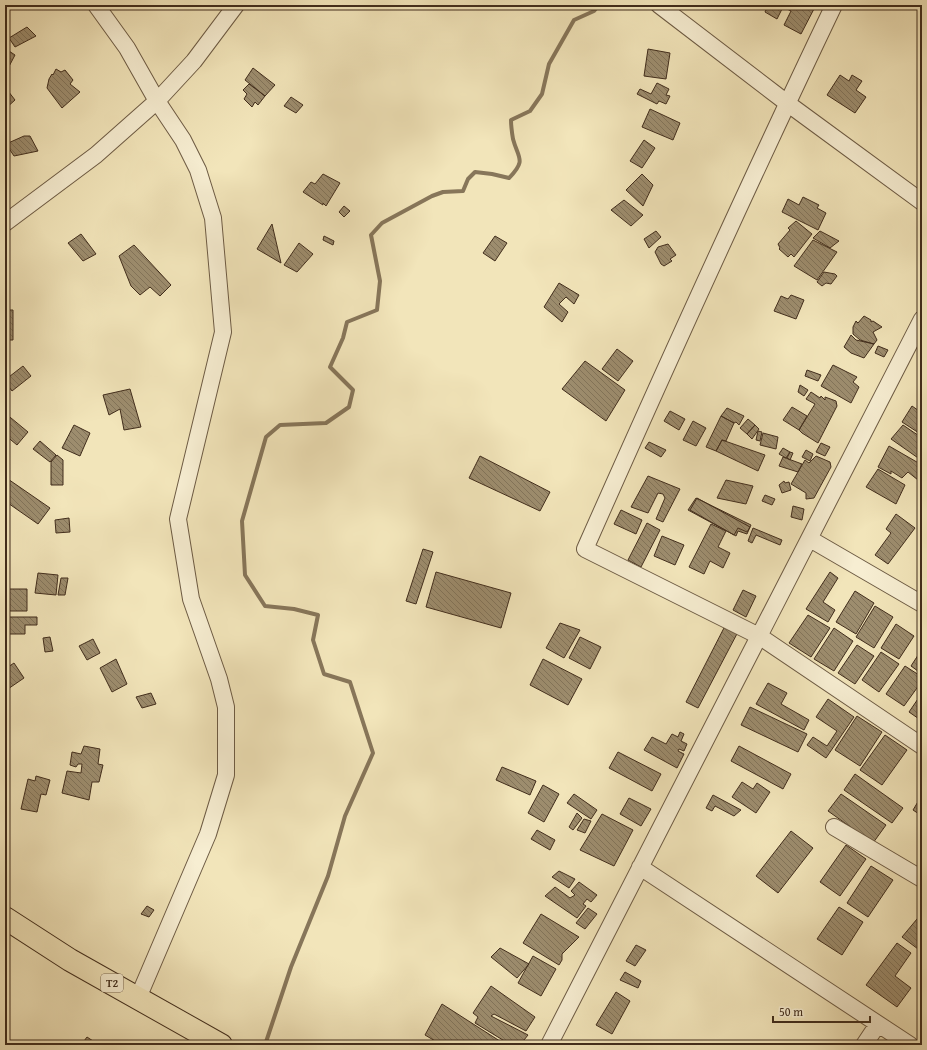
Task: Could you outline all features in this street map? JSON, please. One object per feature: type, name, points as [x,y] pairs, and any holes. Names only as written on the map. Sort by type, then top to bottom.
[{"type":"highway","name":"T2","points":[[5,918],[70,960],[221,1045]]},
{"type":"street","points":[[96,5],[127,48],[183,140],[198,170],[213,218],[223,332],[178,519],[191,599],[219,679],[226,707],[226,775],[208,834],[138,998]]},
{"type":"street","points":[[5,223],[96,155],[158,101],[194,61],[236,5]]},
{"type":"street","points":[[659,5],[787,103],[922,202]]},
{"type":"street","points":[[834,5],[684,325],[585,548],[759,636],[922,746]]},
{"type":"street","points":[[549,1045],[922,319]]},
{"type":"street","points":[[810,539],[922,604]]},
{"type":"street","points":[[834,827],[922,880]]},
{"type":"street","points":[[640,867],[910,1045]]},
{"type":"street","points":[[864,1045],[878,1024]]},
{"type":"building","points":[[272,5],[281,5],[278,9]]},
{"type":"building","points":[[768,5],[816,5],[801,34],[784,25],[791,11],[783,7],[777,19],[765,12]]},
{"type":"building","points":[[27,27],[36,36],[15,47],[9,38]]},
{"type":"building","points":[[6,49],[15,55],[5,74],[5,50]]},
{"type":"building","points":[[648,49],[670,53],[666,79],[644,76]]},
{"type":"building","points":[[253,68],[275,85],[265,96],[245,80]]},
{"type":"building","points":[[56,69],[61,72],[65,70],[73,80],[70,84],[80,92],[62,108],[47,88],[49,79]]},
{"type":"building","points":[[840,75],[849,81],[852,75],[862,81],[856,90],[866,97],[855,113],[827,95]]},
{"type":"building","points":[[657,83],[669,89],[666,95],[670,96],[666,104],[659,101],[657,104],[637,94],[640,89],[651,94]]},
{"type":"building","points":[[249,84],[265,96],[258,105],[255,102],[252,107],[244,99],[247,94],[243,90]]},
{"type":"building","points":[[5,87],[15,100],[5,109]]},
{"type":"building","points":[[291,97],[303,105],[296,113],[284,106]]},
{"type":"building","points":[[650,109],[680,123],[673,140],[642,127]]},
{"type":"building","points":[[24,136],[30,136],[38,151],[14,156],[6,144]]},
{"type":"building","points":[[644,140],[655,148],[642,168],[630,161]]},
{"type":"building","points":[[323,174],[340,183],[326,206],[303,192],[311,182],[315,184]]},
{"type":"building","points":[[642,174],[653,185],[643,206],[626,190]]},
{"type":"building","points":[[803,197],[819,205],[817,208],[826,213],[818,230],[782,212],[788,199],[799,205]]},
{"type":"building","points":[[624,200],[643,215],[631,226],[611,210]]},
{"type":"building","points":[[344,206],[350,211],[344,217],[339,212]]},
{"type":"building","points":[[796,221],[812,234],[794,257],[791,254],[788,257],[779,249],[778,244],[790,230],[788,228]]},
{"type":"building","points":[[272,224],[281,263],[257,249]]},
{"type":"building","points":[[656,231],[661,237],[649,248],[644,239]]},
{"type":"building","points":[[820,231],[839,241],[830,248],[813,238]]},
{"type":"building","points":[[81,234],[96,254],[83,261],[68,243]]},
{"type":"building","points":[[324,236],[334,241],[333,245],[323,240]]},
{"type":"building","points":[[495,236],[507,243],[495,261],[483,253]]},
{"type":"building","points":[[813,240],[837,252],[817,280],[794,266]]},
{"type":"building","points":[[299,243],[313,254],[297,272],[284,265]]},
{"type":"building","points":[[668,244],[676,255],[670,259],[672,261],[664,266],[661,264],[655,252],[658,247]]},
{"type":"building","points":[[134,245],[171,285],[160,296],[150,287],[140,295],[131,286],[119,256]]},
{"type":"building","points":[[824,272],[835,274],[837,276],[831,284],[826,283],[822,286],[817,282]]},
{"type":"building","points":[[559,283],[579,295],[574,304],[566,297],[559,304],[568,312],[562,322],[544,307]]},
{"type":"building","points":[[791,295],[804,300],[796,319],[774,311],[781,296],[788,299]]},
{"type":"building","points":[[5,310],[13,310],[13,340],[5,340]]},
{"type":"building","points":[[864,316],[871,320],[871,322],[873,321],[882,327],[873,332],[877,340],[874,344],[860,340],[853,334],[853,327],[856,321],[858,323]]},
{"type":"building","points":[[851,335],[856,340],[874,344],[864,358],[851,353],[844,347]]},
{"type":"building","points":[[878,346],[888,350],[884,357],[875,353]]},
{"type":"building","points":[[617,349],[633,361],[618,381],[602,369]]},
{"type":"building","points":[[585,361],[625,390],[606,421],[562,389]]},
{"type":"building","points":[[833,365],[857,377],[853,382],[859,387],[851,403],[821,386]]},
{"type":"building","points":[[23,366],[31,376],[12,391],[5,380]]},
{"type":"building","points":[[807,370],[821,375],[818,381],[805,376]]},
{"type":"building","points":[[800,385],[808,390],[804,396],[798,392]]},
{"type":"building","points":[[130,389],[141,427],[124,430],[120,409],[109,415],[103,395]]},
{"type":"building","points":[[811,392],[820,398],[821,396],[825,400],[825,397],[836,401],[837,406],[818,443],[799,430],[815,404],[806,399]]},
{"type":"building","points":[[912,406],[922,413],[922,435],[902,422]]},
{"type":"building","points":[[792,407],[807,416],[799,430],[783,420]]},
{"type":"building","points":[[727,408],[744,416],[739,425],[736,422],[734,423],[721,416]]},
{"type":"building","points":[[670,411],[685,419],[679,430],[664,421]]},
{"type":"building","points":[[5,413],[28,432],[17,445],[5,435]]},
{"type":"building","points":[[721,416],[734,423],[726,441],[722,440],[716,451],[706,447]]},
{"type":"building","points":[[748,419],[755,425],[747,434],[740,428]]},
{"type":"building","points":[[693,421],[706,428],[696,446],[683,440]]},
{"type":"building","points":[[74,425],[90,433],[80,456],[62,448]]},
{"type":"building","points":[[755,425],[759,429],[752,439],[747,434]]},
{"type":"building","points":[[903,425],[922,438],[921,460],[891,439]]},
{"type":"building","points":[[758,431],[762,432],[760,441],[756,440]]},
{"type":"building","points":[[763,433],[778,437],[776,449],[760,445]]},
{"type":"building","points":[[722,440],[765,455],[758,471],[716,451]]},
{"type":"building","points":[[40,441],[56,455],[50,462],[33,449]]},
{"type":"building","points":[[649,442],[666,450],[661,457],[645,448]]},
{"type":"building","points":[[821,443],[830,447],[825,456],[816,452]]},
{"type":"building","points":[[889,446],[922,465],[922,474],[918,480],[908,472],[902,478],[891,471],[891,474],[878,467]]},
{"type":"building","points":[[783,448],[790,452],[786,458],[779,454]]},
{"type":"building","points":[[806,450],[813,454],[810,461],[802,457]]},
{"type":"building","points":[[790,452],[793,453],[790,460],[787,458]]},
{"type":"building","points":[[57,455],[63,460],[63,485],[51,485],[51,462]]},
{"type":"building","points":[[480,456],[550,492],[540,511],[469,478]]},
{"type":"building","points":[[816,456],[830,462],[831,467],[814,498],[806,499],[806,493],[791,484],[805,460],[809,463]]},
{"type":"building","points":[[783,457],[802,464],[798,472],[779,466]]},
{"type":"building","points":[[878,469],[905,485],[896,504],[866,487]]},
{"type":"building","points":[[648,476],[680,489],[663,522],[656,519],[665,498],[663,494],[658,493],[648,513],[631,507]]},
{"type":"building","points":[[5,477],[50,508],[38,524],[5,501]]},
{"type":"building","points":[[726,480],[753,486],[746,504],[717,498]]},
{"type":"building","points":[[784,481],[785,483],[789,482],[791,490],[782,493],[779,485]]},
{"type":"building","points":[[765,495],[775,499],[772,505],[762,501]]},
{"type":"building","points":[[696,498],[751,525],[747,534],[738,531],[736,536],[688,510]]},
{"type":"building","points":[[697,498],[750,527],[747,532],[738,528],[734,535],[690,510]]},
{"type":"building","points":[[793,506],[804,509],[802,520],[791,517]]},
{"type":"building","points":[[621,510],[642,520],[636,534],[614,524]]},
{"type":"building","points":[[896,514],[915,528],[888,564],[875,555],[891,533],[886,529]]},
{"type":"building","points":[[69,518],[70,532],[56,533],[55,520]]},
{"type":"building","points":[[647,523],[660,530],[641,567],[628,560]]},
{"type":"building","points":[[711,524],[726,531],[718,547],[730,553],[723,568],[710,561],[704,574],[689,567]]},
{"type":"building","points":[[753,528],[782,540],[780,545],[756,535],[752,543],[748,541]]},
{"type":"building","points":[[662,536],[684,545],[675,565],[654,556]]},
{"type":"building","points":[[423,549],[433,552],[416,604],[406,601]]},
{"type":"building","points":[[436,572],[511,593],[501,628],[426,607]]},
{"type":"building","points":[[830,572],[838,578],[823,602],[835,610],[828,622],[806,609]]},
{"type":"building","points":[[38,573],[58,575],[56,595],[35,593]]},
{"type":"building","points":[[61,578],[68,578],[65,595],[58,595]]},
{"type":"building","points":[[5,589],[27,589],[27,611],[5,611]]},
{"type":"building","points":[[743,590],[756,596],[746,617],[733,610]]},
{"type":"building","points":[[855,591],[874,603],[856,634],[836,622]]},
{"type":"building","points":[[875,606],[893,617],[874,648],[856,637]]},
{"type":"building","points":[[808,615],[830,628],[811,657],[789,643]]},
{"type":"building","points":[[7,617],[37,617],[37,625],[25,625],[25,634],[7,634]]},
{"type":"building","points":[[560,623],[580,630],[564,658],[546,648]]},
{"type":"building","points":[[726,624],[739,630],[698,708],[686,702]]},
{"type":"building","points":[[896,624],[914,636],[899,659],[881,648]]},
{"type":"building","points":[[834,628],[853,641],[834,671],[814,659]]},
{"type":"building","points":[[50,637],[53,651],[45,652],[43,638]]},
{"type":"building","points":[[580,637],[601,647],[590,669],[569,658]]},
{"type":"building","points":[[93,639],[100,653],[87,660],[79,646]]},
{"type":"building","points":[[857,645],[874,656],[855,684],[838,673]]},
{"type":"building","points":[[922,649],[922,674],[911,666]]},
{"type":"building","points":[[881,652],[899,664],[879,692],[862,680]]},
{"type":"building","points":[[116,659],[127,684],[112,692],[100,668]]},
{"type":"building","points":[[543,659],[582,679],[568,705],[530,685]]},
{"type":"building","points":[[14,663],[24,678],[5,691],[5,669]]},
{"type":"building","points":[[905,666],[922,677],[922,681],[904,706],[886,694]]},
{"type":"building","points":[[768,683],[787,693],[781,704],[809,720],[804,730],[756,704]]},
{"type":"building","points":[[151,693],[156,704],[142,708],[136,697]]},
{"type":"building","points":[[922,693],[922,721],[909,712]]},
{"type":"building","points":[[828,699],[854,717],[826,758],[807,745],[813,737],[827,746],[837,731],[816,717]]},
{"type":"building","points":[[750,707],[807,734],[798,752],[741,725]]},
{"type":"building","points":[[857,716],[882,732],[860,766],[835,750]]},
{"type":"building","points":[[680,732],[684,734],[681,741],[687,744],[684,751],[679,749],[678,751],[684,754],[677,768],[644,750],[652,737],[666,744],[672,734],[678,737]]},
{"type":"building","points":[[885,735],[907,750],[882,785],[860,770]]},
{"type":"building","points":[[84,746],[100,749],[98,764],[103,765],[99,782],[92,782],[89,800],[62,793],[67,771],[81,773],[82,764],[78,764],[76,767],[70,765],[72,752],[81,754]]},
{"type":"building","points":[[739,746],[791,774],[783,789],[731,761]]},
{"type":"building","points":[[618,752],[661,774],[652,791],[609,768]]},
{"type":"building","points":[[502,767],[536,781],[530,795],[496,780]]},
{"type":"building","points":[[855,774],[903,808],[892,823],[844,790]]},
{"type":"building","points":[[36,776],[50,780],[46,795],[41,794],[37,812],[21,809],[28,779],[35,781]]},
{"type":"building","points":[[742,782],[753,789],[757,783],[770,792],[756,813],[732,797]]},
{"type":"building","points":[[543,785],[559,794],[544,822],[528,813]]},
{"type":"building","points":[[574,794],[597,810],[591,819],[567,803]]},
{"type":"building","points":[[841,794],[886,825],[873,843],[828,811]]},
{"type":"building","points":[[713,795],[741,810],[734,816],[715,806],[712,811],[706,808]]},
{"type":"building","points":[[922,795],[922,816],[913,810]]},
{"type":"building","points":[[629,798],[651,809],[641,826],[620,814]]},
{"type":"building","points":[[577,813],[582,818],[573,830],[569,827]]},
{"type":"building","points":[[602,814],[633,830],[614,866],[580,850]]},
{"type":"building","points":[[584,819],[591,821],[585,833],[577,830]]},
{"type":"building","points":[[537,830],[555,840],[550,850],[531,839]]},
{"type":"building","points":[[791,831],[813,848],[778,893],[756,876]]},
{"type":"building","points":[[846,845],[866,859],[840,896],[820,882]]},
{"type":"building","points":[[871,866],[893,880],[868,917],[847,903]]},
{"type":"building","points":[[559,871],[575,879],[569,888],[552,877]]},
{"type":"building","points":[[579,882],[597,895],[591,902],[587,899],[583,904],[586,906],[577,918],[545,896],[555,887],[570,898],[575,895],[571,891]]},
{"type":"building","points":[[147,906],[154,910],[149,917],[141,914]]},
{"type":"building","points":[[839,907],[863,922],[842,955],[817,939]]},
{"type":"building","points":[[588,908],[597,914],[585,929],[576,923]]},
{"type":"building","points":[[922,913],[922,952],[902,937]]},
{"type":"building","points":[[541,914],[579,937],[562,954],[562,960],[559,965],[523,943]]},
{"type":"building","points":[[897,943],[911,953],[895,976],[911,988],[897,1007],[866,985]]},
{"type":"building","points":[[636,945],[646,950],[635,966],[626,961]]},
{"type":"building","points":[[500,948],[529,964],[517,978],[491,957]]},
{"type":"building","points":[[533,956],[556,969],[541,996],[518,983]]},
{"type":"building","points":[[625,972],[641,981],[638,988],[620,980]]},
{"type":"building","points":[[491,986],[535,1017],[526,1031],[494,1014],[491,1016],[528,1035],[520,1045],[511,1045],[475,1023],[478,1017],[473,1013]]},
{"type":"building","points":[[616,992],[630,1001],[612,1034],[596,1025]]},
{"type":"building","points":[[442,1004],[506,1045],[442,1045],[425,1035]]},
{"type":"building","points":[[87,1037],[99,1045],[81,1045]]},
{"type":"building","points":[[591,1041],[597,1045],[589,1045]]},
{"type":"waterway","points":[[265,1045],[291,967],[328,876],[345,816],[373,753],[350,682],[324,674],[313,640],[318,615],[294,609],[265,606],[245,575],[242,521],[266,437],[280,425],[326,423],[349,407],[353,390],[330,367],[343,338],[347,322],[377,310],[380,281],[371,235],[382,223],[432,196],[443,192],[463,191],[468,179],[475,172],[509,178],[515,172],[520,159],[513,139],[511,120],[530,111],[542,94],[549,64],[574,20],[594,11],[599,5]]}]
